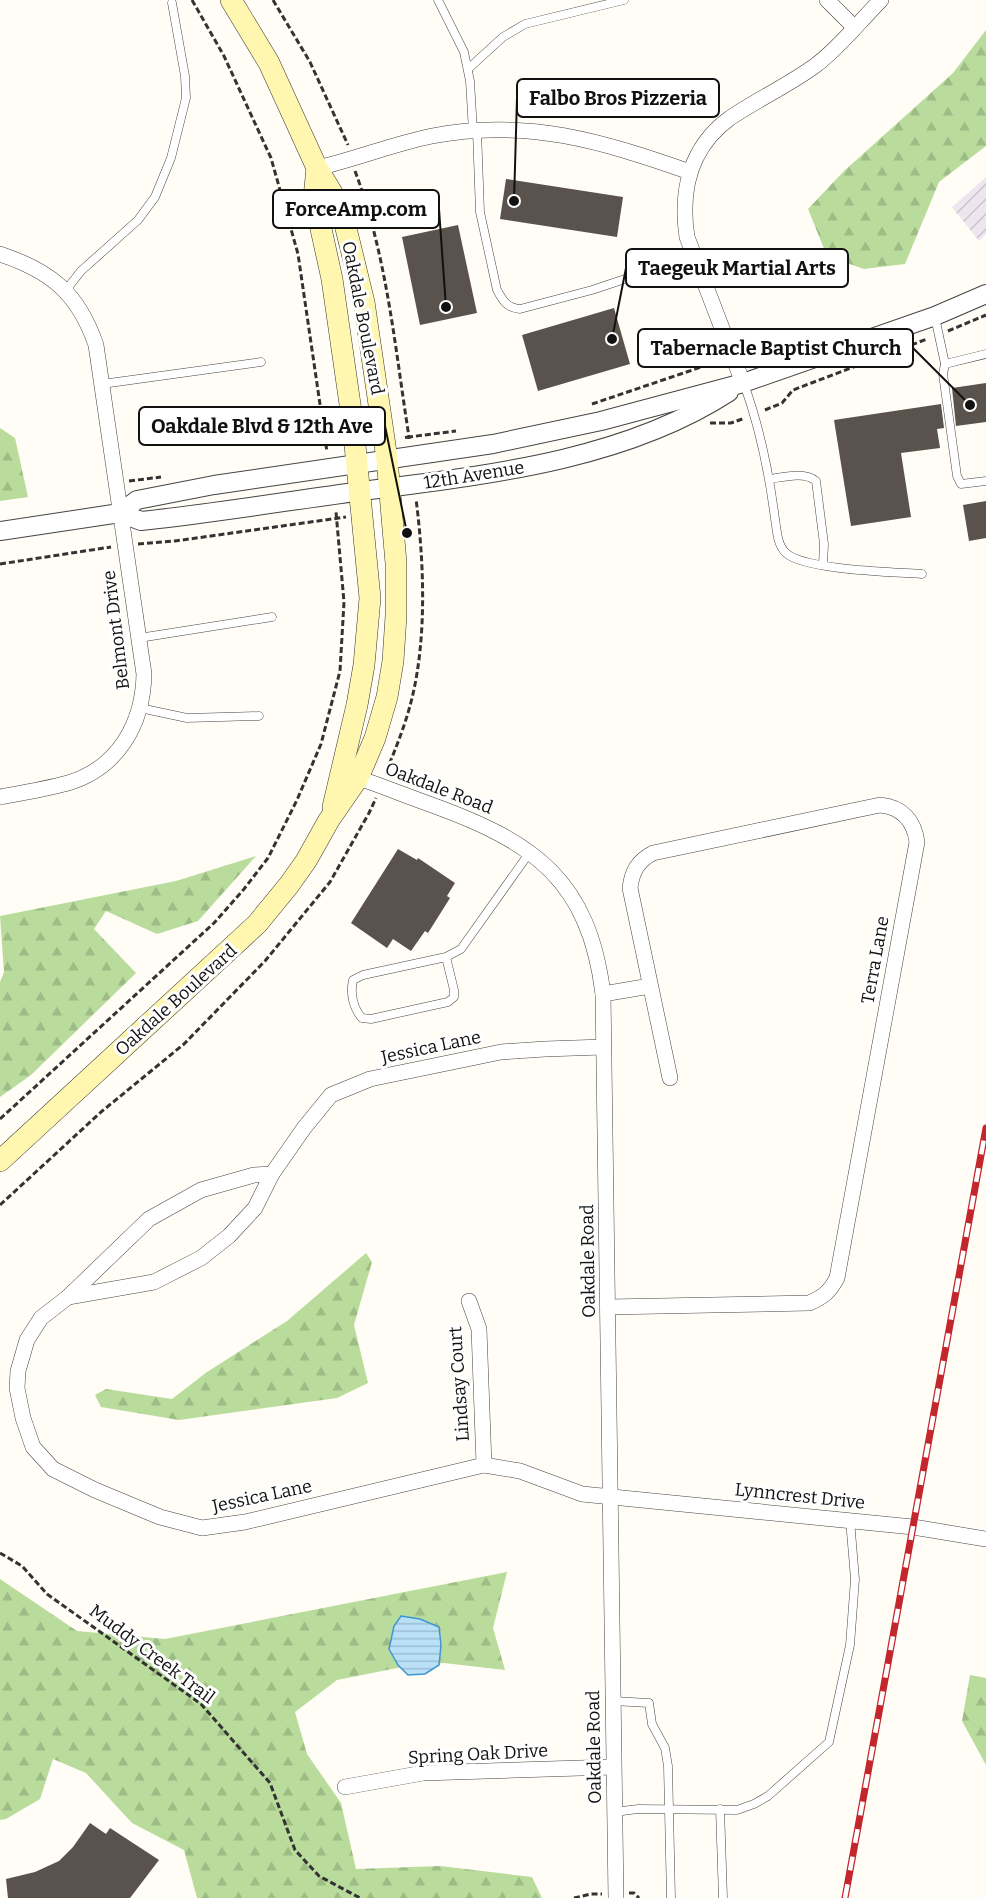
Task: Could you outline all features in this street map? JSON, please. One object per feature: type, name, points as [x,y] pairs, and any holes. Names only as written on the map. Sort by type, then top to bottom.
[{"type":"main road","name":"Oakdale Boulevard","points":[[0,1161],[242,940],[289,885],[329,820],[350,775],[375,738],[387,696],[393,661],[396,563],[387,459],[364,302],[353,252],[341,208],[318,168],[269,63],[231,0]]},
{"type":"main road","name":"Oakdale Boulevard","points":[[318,168],[314,197],[332,279],[357,464],[370,598],[369,631],[357,705],[350,775]]},
{"type":"street","points":[[827,0],[854,27]]},
{"type":"street","points":[[743,382],[687,237],[684,214],[685,191],[690,172],[700,151],[712,135],[729,119],[818,63],[881,0]]},
{"type":"street","points":[[318,168],[432,136],[475,131],[542,132],[583,138],[623,148],[690,172]]},
{"type":"street","name":"Belmont Drive","points":[[0,254],[32,266],[50,276],[66,290],[89,325],[96,345],[144,674],[144,693],[130,733],[105,763],[88,775],[69,783],[0,797]]},
{"type":"street","name":"12th Avenue","points":[[0,531],[120,513],[137,500],[214,485],[493,444],[601,422],[743,382],[934,316],[986,294]]},
{"type":"street","name":"12th Avenue","points":[[120,513],[141,521],[498,472],[578,454],[662,426],[709,405],[743,382]]},
{"type":"street","name":"Oakdale Road","points":[[350,775],[468,818],[497,831],[530,852],[554,873],[569,892],[592,940],[600,969],[603,994],[616,1896]]},
{"type":"street","name":"Terra Lane","points":[[608,1306],[809,1303],[821,1298],[831,1290],[837,1278],[917,842],[916,831],[902,811],[891,806],[880,805],[653,853],[635,868],[630,888],[670,1078]]},
{"type":"street","points":[[603,994],[650,986]]},
{"type":"street","name":"Jessica Lane","points":[[68,1297],[154,1282],[201,1258],[229,1236],[255,1208],[273,1174],[304,1128],[331,1095],[370,1079],[501,1052],[545,1048],[603,1047]]},
{"type":"street","name":"Jessica Lane","points":[[273,1174],[254,1175],[201,1190],[149,1219],[68,1297],[41,1318],[27,1340],[18,1371],[17,1388],[23,1418],[33,1447],[53,1469],[150,1513],[202,1528],[245,1522],[483,1465],[520,1471],[582,1494],[610,1497]]},
{"type":"street","name":"Lindsay Court","points":[[469,1301],[479,1329],[483,1465]]},
{"type":"street","name":"Lynncrest Drive","points":[[610,1497],[913,1527],[986,1539]]},
{"type":"street","name":"Spring Oak Drive","points":[[345,1787],[423,1773],[614,1767]]},
{"type":"lane","points":[[438,0],[465,52],[475,131],[480,212],[497,290],[502,302],[511,308],[520,309],[592,290],[694,256]]},
{"type":"lane","points":[[468,69],[503,37],[525,24],[624,0]]},
{"type":"lane","points":[[66,290],[81,271],[138,220],[155,197],[171,158],[186,98],[185,76],[172,3]]},
{"type":"lane","points":[[934,316],[945,364],[943,374],[957,476],[965,485],[986,481]]},
{"type":"lane","points":[[945,364],[986,354]]},
{"type":"lane","points":[[102,384],[261,362]]},
{"type":"lane","points":[[743,382],[755,414],[770,479],[778,535],[781,546],[787,554],[798,560],[823,565],[922,574]]},
{"type":"lane","points":[[770,479],[804,475],[816,481],[824,544],[823,565]]},
{"type":"lane","points":[[139,638],[272,617]]},
{"type":"lane","points":[[140,708],[187,718],[259,716]]},
{"type":"lane","points":[[446,957],[454,990],[454,997],[447,1002],[370,1019],[362,1018],[356,1011],[351,988],[353,980],[363,975],[446,957],[461,949],[530,852]]},
{"type":"lane","points":[[614,1812],[638,1809],[737,1810],[768,1796],[829,1742],[850,1645],[855,1579],[850,1520]]},
{"type":"lane","points":[[613,1701],[649,1703],[652,1724],[665,1748],[670,1810],[671,1898]]},
{"type":"lane","points":[[720,1809],[723,1898]]},
{"type":"path","points":[[192,0],[224,56],[271,158],[298,254],[329,468]]},
{"type":"path","points":[[0,1119],[214,923],[268,858],[297,800],[321,744],[340,671],[344,602],[334,495]]},
{"type":"path","points":[[0,564],[125,544],[175,541],[337,517]]},
{"type":"path","name":"Muddy Creek Trail","points":[[0,1553],[22,1566],[47,1594],[201,1704],[270,1783],[296,1851],[320,1876],[360,1898]]},
{"type":"path","points":[[574,1898],[591,1894],[616,1896]]},
{"type":"shaded area","points":[[986,177],[986,234],[979,241],[952,207]]},
{"type":"green space","points":[[986,30],[986,146],[939,182],[905,264],[864,269],[827,256],[808,209],[844,171],[953,73]]},
{"type":"green space","points":[[0,428],[15,438],[28,497],[0,501]]},
{"type":"green space","points":[[256,856],[198,921],[157,934],[106,911],[94,929],[136,973],[31,1075],[0,1097],[0,982],[4,972],[0,916],[176,881]]},
{"type":"green space","points":[[366,1253],[372,1262],[354,1325],[368,1383],[337,1398],[179,1420],[101,1407],[95,1395],[106,1389],[172,1399],[207,1372],[287,1321]]},
{"type":"green space","points":[[507,1572],[493,1628],[505,1670],[444,1663],[397,1668],[337,1680],[295,1712],[307,1754],[341,1803],[356,1869],[440,1866],[532,1877],[542,1898],[197,1898],[184,1850],[132,1823],[86,1773],[53,1759],[40,1799],[6,1819],[0,1820],[0,1579],[77,1631],[165,1639]]},
{"type":"green space","points":[[970,1675],[986,1678],[986,1765],[962,1721]]},
{"type":"water","points":[[401,1616],[420,1619],[439,1627],[441,1645],[439,1665],[425,1674],[408,1675],[398,1665],[389,1649],[394,1626]]},
{"type":"building","points":[[506,179],[623,197],[617,237],[500,219]]},
{"type":"building","points":[[458,225],[477,313],[420,325],[402,237]]},
{"type":"building","points":[[614,308],[630,364],[538,391],[522,335]]},
{"type":"building","points":[[986,383],[986,422],[956,426],[952,388]]},
{"type":"building","points":[[941,404],[944,428],[937,429],[940,448],[901,453],[911,517],[851,526],[834,420]]},
{"type":"building","points":[[986,501],[986,538],[969,541],[963,505]]},
{"type":"building","points":[[398,849],[417,860],[418,858],[455,883],[447,896],[450,898],[428,933],[425,931],[411,951],[393,939],[387,948],[351,923]]},
{"type":"building","points":[[90,1823],[106,1834],[110,1828],[159,1860],[130,1898],[8,1898],[6,1879],[35,1872],[59,1861],[73,1847]]},
{"type":"railway","points":[[845,1898],[986,1128]]},
{"type":"place","name":"Falbo Bros Pizzeria","points":[[514,201]]},
{"type":"place","name":"ForceAmp.com","points":[[446,307]]},
{"type":"place","name":"Taegeuk Martial Arts","points":[[612,339]]},
{"type":"place","name":"Tabernacle Baptist Church","points":[[970,405]]},
{"type":"place","name":"Oakdale Blvd & 12th Ave","points":[[407,533]]}]
